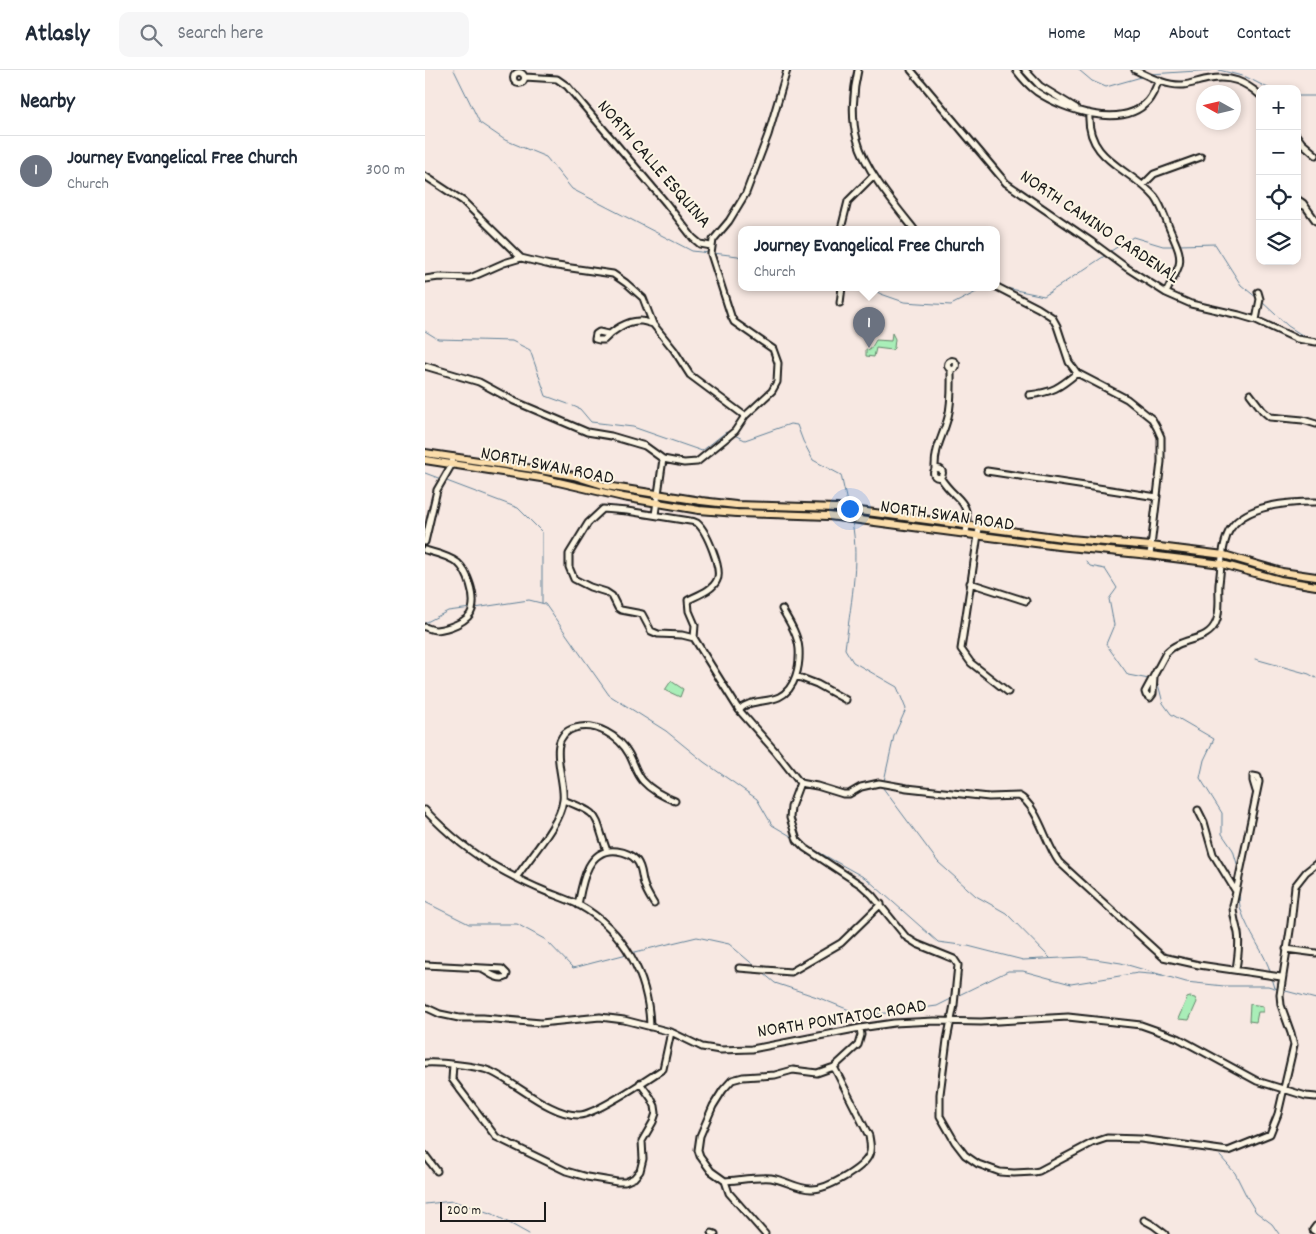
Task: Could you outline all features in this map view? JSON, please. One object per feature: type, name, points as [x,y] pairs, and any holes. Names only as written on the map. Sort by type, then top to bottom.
[{"type":"main road","name":"NORTH SWAN ROAD","points":[[425,453],[452,461],[657,503],[718,512],[829,516],[1059,546],[1150,554],[1222,564],[1279,580],[1316,586]]},
{"type":"main road","name":"NORTH SWAN ROAD","points":[[425,460],[540,470],[574,476],[606,486],[736,505],[837,508],[979,528],[1223,555],[1282,572],[1316,578]]},
{"type":"street","points":[[425,366],[479,382],[514,401],[587,432],[645,446],[663,459],[684,463],[697,462],[732,434],[745,416],[775,387],[778,376],[778,363],[773,349],[734,322],[711,254],[711,246],[713,240],[729,221],[746,193],[768,135],[787,70]]},
{"type":"street","points":[[858,70],[854,106],[857,139],[873,176],[912,226]]},
{"type":"street","name":"NORTH CAMINO CARDENAL","points":[[911,70],[1006,183],[1166,293],[1191,304],[1256,320],[1297,339],[1316,342]]},
{"type":"street","points":[[1016,70],[1035,91],[1055,103],[1070,109],[1089,113],[1122,115],[1135,111],[1147,102],[1159,80]]},
{"type":"street","points":[[1025,70],[1039,86],[1078,110]]},
{"type":"street","points":[[1135,70],[1159,80],[1184,85],[1212,78],[1233,78],[1256,91]]},
{"type":"street","name":"NORTH CALLE ESQUINA","points":[[525,77],[557,79],[567,86],[666,203],[693,238],[700,244],[711,246]]},
{"type":"street","points":[[1089,113],[1090,126],[1095,143],[1107,160],[1143,185],[1157,199],[1178,248],[1179,263],[1166,293]]},
{"type":"street","points":[[1301,142],[1316,155]]},
{"type":"street","points":[[1143,185],[1154,174],[1201,157]]},
{"type":"street","points":[[425,176],[463,201],[521,258]]},
{"type":"street","points":[[842,226],[848,201],[873,176]]},
{"type":"street","points":[[1301,202],[1316,221]]},
{"type":"street","points":[[1301,206],[1305,206]]},
{"type":"street","points":[[425,279],[439,277],[470,278],[504,263],[521,258],[550,265],[613,274],[643,298],[653,324],[674,350],[690,376],[745,416]]},
{"type":"street","points":[[1000,289],[1038,308],[1051,318],[1057,326],[1069,362],[1077,373],[1127,398],[1152,419],[1161,437],[1161,462],[1150,554]]},
{"type":"street","points":[[841,303],[842,291]]},
{"type":"street","points":[[1256,320],[1260,299],[1258,292]]},
{"type":"street","points":[[608,334],[627,323],[641,320],[653,324]]},
{"type":"street","points":[[951,370],[949,415],[936,453],[936,469],[941,469],[943,473],[940,477],[945,486],[960,499],[966,508],[968,519],[967,534]]},
{"type":"street","points":[[1029,395],[1049,393],[1063,386],[1077,373]]},
{"type":"street","points":[[1250,394],[1263,411],[1271,417],[1303,420],[1316,424]]},
{"type":"street","points":[[655,515],[663,459]]},
{"type":"street","points":[[425,542],[437,490],[452,461]]},
{"type":"street","points":[[987,471],[1157,498]]},
{"type":"street","points":[[1153,677],[1171,647],[1177,643],[1201,637],[1210,632],[1217,621],[1223,555],[1226,538],[1231,528],[1242,519],[1270,505],[1316,502]]},
{"type":"street","points":[[694,638],[682,635],[657,634],[651,631],[642,614],[621,610],[612,596],[606,592],[589,587],[574,579],[569,567],[569,554],[588,523],[603,509],[655,515],[696,522],[699,525],[718,563],[720,572],[717,581],[711,588],[688,600],[689,611],[695,625],[694,638],[739,710],[800,783],[849,794],[861,786],[879,783],[989,797],[1021,797],[1040,824],[1059,862],[1163,957],[1199,965],[1281,977]]},
{"type":"street","points":[[979,528],[961,649],[971,663],[1007,692]]},
{"type":"street","points":[[425,550],[449,558],[458,563],[464,570],[470,587],[473,608],[464,620],[450,627],[437,630],[425,627]]},
{"type":"street","points":[[970,584],[1026,601]]},
{"type":"street","points":[[739,710],[744,705],[781,696],[790,688],[796,676],[799,648],[794,632],[782,609]]},
{"type":"street","points":[[796,676],[817,684],[846,700]]},
{"type":"street","points":[[516,878],[553,826],[563,800],[561,771],[557,756],[559,742],[569,730],[584,727],[599,729],[611,734],[623,744],[643,782],[655,792],[675,801]]},
{"type":"street","points":[[800,783],[791,807],[790,818],[797,840],[805,848],[861,886],[881,904],[906,937],[917,944],[954,960],[958,965],[941,1091],[940,1116],[965,1155],[985,1167],[1000,1172],[1039,1171],[1092,1142],[1107,1138],[1141,1139],[1228,1151],[1270,1134],[1278,1114],[1294,1045],[1279,995],[1285,949],[1291,924],[1295,886],[1305,872],[1316,864]]},
{"type":"street","points":[[1236,969],[1239,952],[1238,933],[1233,918],[1233,906],[1256,791]]},
{"type":"street","points":[[563,800],[592,813],[597,820],[607,850]]},
{"type":"street","points":[[425,810],[444,830],[475,854],[516,878],[578,905],[609,928],[624,944],[640,974],[650,1011],[650,1027]]},
{"type":"street","points":[[1197,810],[1204,822],[1213,854],[1235,890]]},
{"type":"street","points":[[578,905],[586,871],[591,862],[607,850],[624,852],[637,860],[642,871],[645,888],[654,904]]},
{"type":"street","points":[[739,968],[791,972],[841,943],[881,904]]},
{"type":"street","points":[[1285,949],[1316,953]]},
{"type":"street","points":[[425,966],[482,969]]},
{"type":"street","name":"NORTH PONTATOC ROAD","points":[[425,1007],[440,1014],[459,1018],[541,1023],[600,1017],[624,1020],[671,1032],[707,1048],[729,1050],[752,1049],[894,1023],[951,1020],[981,1022],[1068,1017],[1141,1025],[1165,1033],[1257,1082],[1309,1097],[1316,1097]]},
{"type":"street","points":[[762,1233],[729,1193],[725,1181],[703,1163],[698,1150],[698,1143],[713,1106],[732,1080],[743,1077],[775,1076],[793,1070],[817,1073],[834,1067],[857,1044],[861,1035],[860,1028]]},
{"type":"street","points":[[425,1063],[481,1068],[492,1071],[544,1103],[568,1113],[588,1114],[663,1068],[671,1032]]},
{"type":"street","points":[[453,1065],[452,1079],[496,1137],[566,1171],[617,1182],[625,1182],[634,1178],[640,1171],[643,1159],[642,1141],[656,1114],[651,1098],[640,1083]]},
{"type":"street","points":[[725,1181],[770,1178],[803,1189],[824,1188],[842,1179],[869,1156],[871,1147],[869,1136],[834,1067]]},
{"type":"street","points":[[425,1155],[437,1171]]},
{"type":"street","points":[[1144,1220],[1165,1234]]},
{"type":"street","points":[[1316,1226],[1313,1228],[1316,1232]]},
{"type":"green space","points":[[892,333],[895,339],[892,350],[876,348],[874,357],[866,356],[866,349],[870,350],[876,340],[891,341]]},
{"type":"green space","points":[[671,681],[683,689],[680,697],[665,690]]},
{"type":"green space","points":[[1187,998],[1195,998],[1197,1002],[1189,1020],[1178,1019]]},
{"type":"green space","points":[[1250,1004],[1263,1006],[1263,1012],[1258,1012],[1256,1022],[1249,1021]]},
{"type":"waterway","points":[[454,70],[480,123],[505,140],[546,157],[572,189],[692,251],[709,253]]},
{"type":"waterway","points":[[1079,70],[1092,81],[1106,87],[1145,76]]},
{"type":"waterway","points":[[1151,74],[1212,70]]},
{"type":"waterway","points":[[1219,70],[1246,77],[1262,85]]},
{"type":"waterway","points":[[1301,96],[1316,96]]},
{"type":"waterway","points":[[1111,251],[1133,237],[1163,246],[1174,246]]},
{"type":"waterway","points":[[1180,245],[1215,244],[1241,285],[1257,298]]},
{"type":"waterway","points":[[713,253],[738,256]]},
{"type":"waterway","points":[[1006,288],[1044,296],[1106,255]]},
{"type":"waterway","points":[[875,291],[904,302],[951,305],[978,291]]},
{"type":"waterway","points":[[1262,302],[1288,326],[1305,337]]},
{"type":"waterway","points":[[425,331],[438,339],[512,341],[530,350],[546,396],[568,404]]},
{"type":"waterway","points":[[573,406],[580,409],[591,422],[633,427],[702,451],[726,432],[728,433]]},
{"type":"waterway","points":[[734,435],[745,440],[790,424],[797,425],[813,460],[841,475],[848,507]]},
{"type":"waterway","points":[[425,473],[441,479]]},
{"type":"waterway","points":[[444,480],[518,508],[542,532],[542,603]]},
{"type":"waterway","points":[[852,522],[855,569],[845,649],[853,662],[897,687],[906,709],[894,736],[884,781]]},
{"type":"waterway","points":[[1086,561],[1090,566],[1105,569],[1117,588],[1109,599],[1114,625],[1106,644],[1128,675],[1149,679]]},
{"type":"waterway","points":[[475,608],[529,600],[545,604],[609,695],[666,731],[704,762],[757,799],[772,825],[794,838]]},
{"type":"waterway","points":[[425,623],[448,611],[471,608]]},
{"type":"waterway","points":[[1255,659],[1309,674],[1316,678]]},
{"type":"waterway","points":[[1157,683],[1163,703],[1171,714],[1214,739],[1204,760],[1200,778],[1222,813],[1222,834],[1233,850],[1238,867]]},
{"type":"waterway","points":[[883,785],[883,788],[938,862],[976,896],[1006,913],[1050,958]]},
{"type":"waterway","points":[[804,844],[867,879],[938,942],[968,946],[1023,960],[1082,957],[1121,963],[1186,982],[1224,986],[1268,986],[1278,989]]},
{"type":"waterway","points":[[1240,883],[1239,900],[1241,910],[1271,974]]},
{"type":"waterway","points":[[425,902],[469,924],[517,924],[546,940],[573,968],[627,954]]},
{"type":"waterway","points":[[631,953],[697,937],[729,944],[756,967]]},
{"type":"waterway","points":[[957,996],[1008,971],[1023,971],[1071,984],[1138,973],[1162,975]]},
{"type":"waterway","points":[[762,972],[775,983],[864,1016],[937,1006],[953,998]]},
{"type":"waterway","points":[[1272,978],[1275,988]]},
{"type":"waterway","points":[[1282,990],[1316,999]]},
{"type":"waterway","points":[[1220,1156],[1235,1173],[1256,1212],[1272,1224],[1279,1234]]},
{"type":"waterway","points":[[425,1204],[453,1201],[493,1214],[529,1234]]},
{"type":"place","name":"Journey Evangelical Free Church","points":[[869,348]]}]
